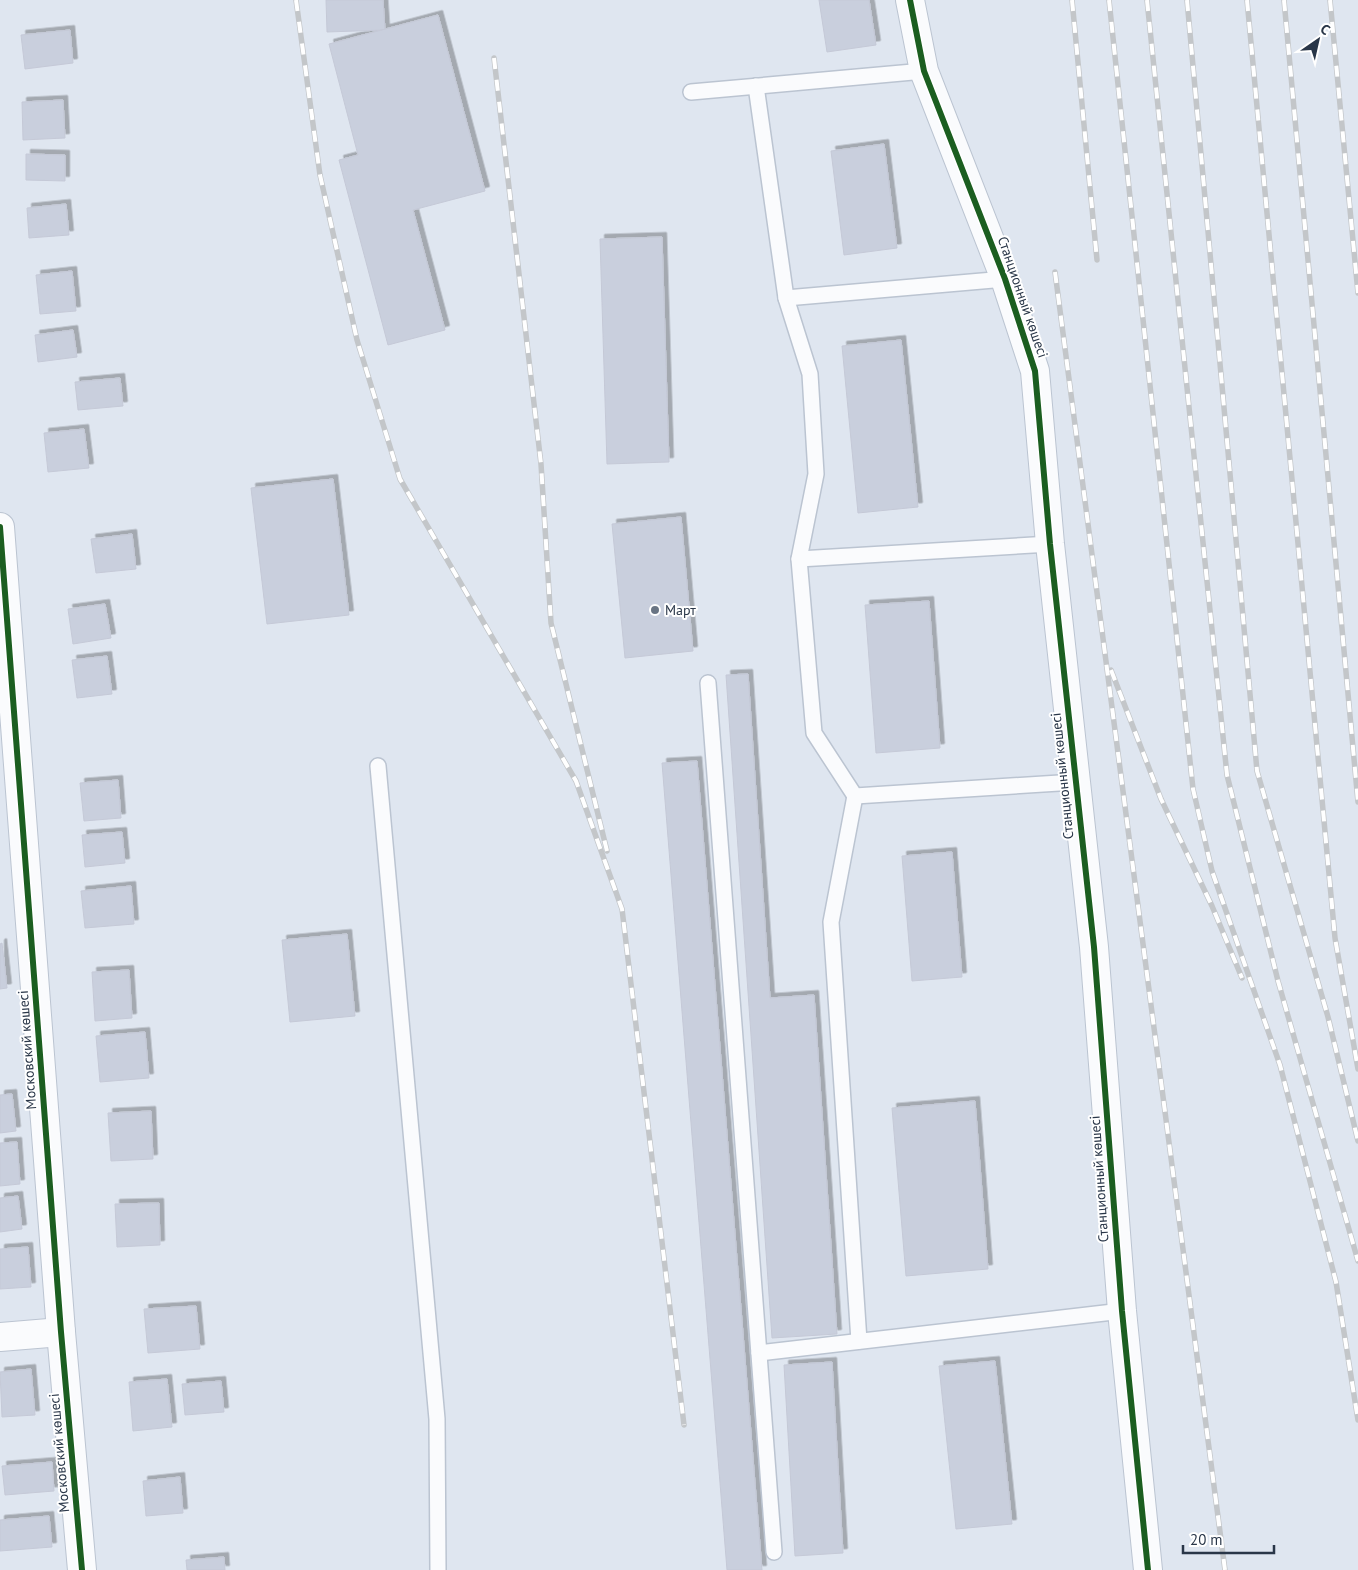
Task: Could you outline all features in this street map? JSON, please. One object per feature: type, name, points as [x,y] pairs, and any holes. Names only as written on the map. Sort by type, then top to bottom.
[{"type":"street","name":"Станционный көшесі","points":[[910,0],[924,71],[1005,279],[1035,371],[1050,544],[1094,947],[1122,1311],[1148,1570]]},
{"type":"street","name":"Московский көшесі","points":[[0,527],[61,1332],[82,1570]]},
{"type":"street","points":[[0,1337],[61,1332]]},
{"type":"lane","points":[[691,92],[924,71]]},
{"type":"lane","points":[[756,86],[786,298],[810,374],[816,474],[799,559],[814,733],[855,796],[831,922],[859,1341]]},
{"type":"lane","points":[[786,298],[1005,279]]},
{"type":"lane","points":[[799,559],[1050,544]]},
{"type":"lane","points":[[708,683],[774,1552]]},
{"type":"lane","points":[[378,766],[437,1419],[438,1570]]},
{"type":"lane","points":[[855,796],[1076,782]]},
{"type":"lane","points":[[759,1353],[1122,1311]]},
{"type":"building","points":[[326,0],[383,0],[385,30],[327,32]]},
{"type":"building","points":[[819,0],[869,0],[876,45],[827,52]]},
{"type":"building","points":[[438,15],[485,191],[413,210],[445,330],[388,345],[339,160],[358,155],[329,44]]},
{"type":"building","points":[[70,30],[73,63],[25,69],[21,35]]},
{"type":"building","points":[[63,100],[65,138],[23,140],[22,102]]},
{"type":"building","points":[[884,144],[897,248],[844,255],[831,151]]},
{"type":"building","points":[[26,154],[65,155],[65,181],[26,180]]},
{"type":"building","points":[[66,204],[69,235],[29,238],[27,208]]},
{"type":"building","points":[[662,237],[669,462],[607,464],[600,239]]},
{"type":"building","points":[[72,271],[76,311],[40,314],[36,275]]},
{"type":"building","points":[[73,330],[77,357],[38,362],[35,335]]},
{"type":"building","points":[[901,340],[918,507],[858,513],[842,346]]},
{"type":"building","points":[[120,378],[123,406],[78,410],[75,382]]},
{"type":"building","points":[[84,429],[89,468],[48,472],[44,433]]},
{"type":"building","points":[[333,479],[349,615],[267,624],[251,488]]},
{"type":"building","name":"Март","points":[[681,517],[693,651],[625,658],[612,524]]},
{"type":"building","points":[[132,534],[136,569],[96,573],[91,539]]},
{"type":"building","points":[[929,601],[940,748],[876,753],[865,605]]},
{"type":"building","points":[[105,604],[111,638],[73,644],[68,609]]},
{"type":"building","points":[[107,656],[112,694],[77,698],[72,660]]},
{"type":"building","points":[[748,674],[770,998],[814,995],[837,1334],[772,1338],[726,675]]},
{"type":"building","points":[[697,761],[762,1570],[727,1570],[662,763]]},
{"type":"building","points":[[118,780],[121,818],[84,821],[80,783]]},
{"type":"building","points":[[122,832],[125,863],[85,867],[82,835]]},
{"type":"building","points":[[952,852],[962,977],[912,981],[902,856]]},
{"type":"building","points":[[131,886],[134,924],[85,928],[81,891]]},
{"type":"building","points":[[347,934],[355,1016],[290,1022],[282,940]]},
{"type":"building","points":[[2,943],[7,988],[0,989],[0,944]]},
{"type":"building","points":[[129,970],[132,1018],[95,1021],[92,972]]},
{"type":"building","points":[[145,1032],[149,1078],[100,1082],[96,1036]]},
{"type":"building","points":[[12,1094],[16,1131],[0,1133],[0,1095]]},
{"type":"building","points":[[975,1101],[988,1269],[906,1276],[892,1108]]},
{"type":"building","points":[[151,1111],[153,1159],[111,1161],[108,1113]]},
{"type":"building","points":[[17,1142],[20,1184],[0,1186],[0,1143]]},
{"type":"building","points":[[18,1196],[22,1229],[0,1232],[0,1198]]},
{"type":"building","points":[[159,1203],[160,1245],[117,1247],[115,1204]]},
{"type":"building","points":[[28,1247],[31,1287],[0,1289],[0,1249]]},
{"type":"building","points":[[196,1306],[200,1349],[148,1353],[144,1309]]},
{"type":"building","points":[[995,1361],[1012,1524],[956,1529],[939,1366]]},
{"type":"building","points":[[832,1362],[843,1553],[795,1556],[784,1365]]},
{"type":"building","points":[[31,1369],[35,1415],[2,1417],[0,1372]]},
{"type":"building","points":[[167,1379],[172,1427],[133,1431],[129,1382]]},
{"type":"building","points":[[221,1381],[224,1412],[185,1415],[182,1384]]},
{"type":"building","points":[[52,1462],[54,1491],[5,1495],[2,1466]]},
{"type":"building","points":[[180,1477],[183,1513],[146,1516],[143,1481]]},
{"type":"building","points":[[49,1516],[52,1547],[0,1551],[0,1520]]},
{"type":"building","points":[[224,1557],[225,1570],[187,1570],[186,1560]]},
{"type":"railway","points":[[296,0],[320,175],[357,340],[400,479],[576,781],[622,909],[684,1425]]},
{"type":"railway","points":[[1072,0],[1097,260]]},
{"type":"railway","points":[[1109,0],[1193,789],[1212,871],[1280,1065],[1336,1282],[1358,1420]]},
{"type":"railway","points":[[1147,0],[1227,775],[1278,981],[1358,1261]]},
{"type":"railway","points":[[1187,0],[1257,771],[1328,1017],[1358,1141]]},
{"type":"railway","points":[[1247,0],[1335,938],[1358,1069]]},
{"type":"railway","points":[[1284,0],[1358,802]]},
{"type":"railway","points":[[1330,0],[1358,293]]},
{"type":"railway","points":[[494,58],[541,464],[551,623],[607,851]]},
{"type":"railway","points":[[1055,272],[1225,1570]]},
{"type":"railway","points":[[1111,670],[1161,799],[1212,906],[1242,978]]},
{"type":"cycle path","points":[[910,0],[924,71],[1005,279],[1035,371],[1050,544],[1094,947],[1122,1311],[1148,1570]]},
{"type":"cycle path","points":[[0,527],[61,1332],[82,1570]]},
{"type":"place","name":"Март","points":[[655,610]]}]
